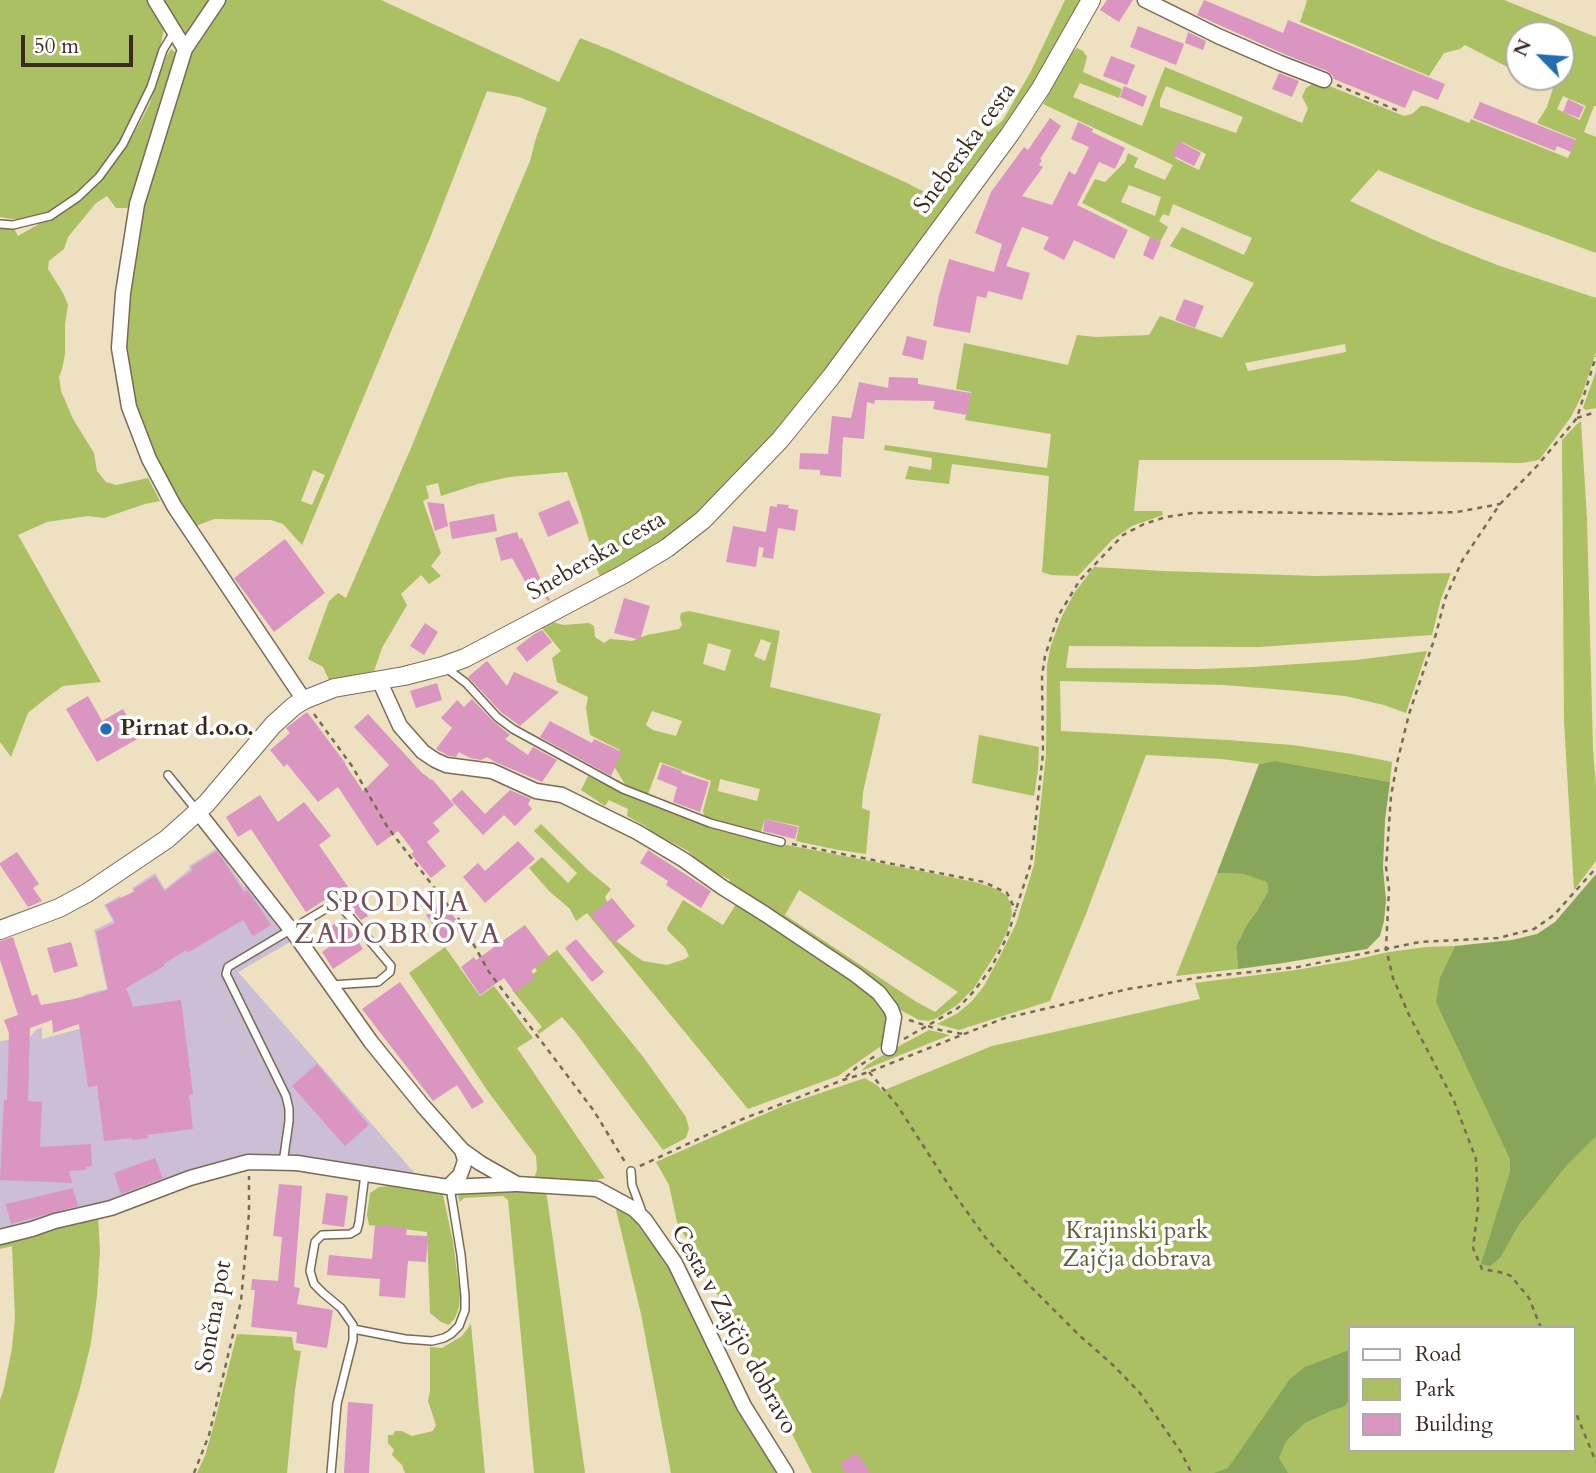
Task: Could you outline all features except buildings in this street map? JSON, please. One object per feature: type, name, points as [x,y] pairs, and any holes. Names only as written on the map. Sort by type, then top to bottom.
[{"type":"street","points":[[155,0],[186,49]]},
{"type":"street","points":[[218,0],[186,49],[138,204],[125,280],[119,348],[130,407],[149,459],[174,506],[304,700]]},
{"type":"street","name":"Sneberska cesta","points":[[0,930],[59,908],[87,893],[166,839],[198,812],[272,724],[304,700],[334,688],[443,666],[485,648],[624,574],[675,542],[717,507],[780,440],[839,366],[1021,118],[1091,0]]},
{"type":"street","points":[[1145,0],[1218,36],[1324,79]]},
{"type":"street","points":[[379,680],[400,726],[423,752],[435,760],[455,767],[492,771],[536,791],[562,795],[637,832],[684,860],[856,975],[879,993],[891,1009],[894,1017],[889,1048]]},
{"type":"street","name":"Cesta v Zajčjo dobravo","points":[[198,812],[422,1106],[462,1150],[517,1184]]},
{"type":"street","points":[[449,1187],[460,1175],[463,1167],[465,1160],[462,1150]]},
{"type":"street","name":"Cesta v Zajčjo dobravo","points":[[0,1237],[111,1208],[190,1178],[248,1162],[297,1163],[449,1187],[517,1184],[597,1189],[634,1209],[645,1220],[675,1263],[744,1406],[786,1473]]},
{"type":"lane","points":[[0,224],[13,225],[50,215],[78,197],[99,177],[123,144],[151,87],[163,50],[174,32]]},
{"type":"lane","points":[[443,666],[466,683],[497,718],[513,729],[623,789],[710,822],[781,842]]},
{"type":"lane","points":[[167,775],[198,812]]},
{"type":"lane","points":[[284,1163],[289,1122],[286,1096],[226,974],[228,967],[237,960],[332,905],[339,904],[391,966],[390,972],[378,982],[330,986]]},
{"type":"lane","points":[[631,1171],[632,1185],[645,1220]]},
{"type":"lane","points":[[331,1473],[337,1404],[353,1340],[353,1325],[341,1308],[314,1284],[310,1270],[315,1241],[322,1235],[350,1234],[356,1230],[365,1174]]},
{"type":"lane","points":[[353,1329],[432,1341],[451,1335],[459,1326],[465,1310],[465,1296],[449,1187]]},
{"type":"path","points":[[1324,79],[1401,112]]},
{"type":"path","points":[[1540,1326],[1529,1298],[1511,1276],[1482,1269],[1473,1248],[1478,1208],[1476,1159],[1454,1101],[1409,1015],[1393,978],[1386,948],[1391,796],[1409,714],[1446,599],[1462,561],[1500,504],[1537,466],[1577,418],[1596,356]]},
{"type":"path","points":[[1577,418],[1596,412]]},
{"type":"path","points":[[843,1080],[857,1067],[958,1008],[975,990],[1002,947],[1031,863],[1043,752],[1042,676],[1045,656],[1058,616],[1080,580],[1123,535],[1144,524],[1193,513],[1391,514],[1457,512],[1500,504]]},
{"type":"path","points":[[304,700],[352,766],[388,828],[461,922],[489,972],[594,1111],[631,1171],[735,1122],[1002,1019],[1128,989],[1203,977],[1298,967],[1420,942],[1498,938],[1534,929],[1555,915],[1596,868]]},
{"type":"path","points":[[781,842],[984,882],[1007,893],[1016,911]]},
{"type":"path","points":[[928,1026],[966,1034]]},
{"type":"path","points":[[869,1072],[897,1105],[985,1237],[1070,1327],[1140,1393],[1181,1452],[1189,1473]]},
{"type":"path","name":"Sončna pot","points":[[194,1473],[215,1412],[241,1301],[249,1213],[248,1162]]},
{"type":"path","points":[[1575,1411],[1596,1462]]},
{"type":"shaded area","points":[[217,848],[244,887],[249,885],[290,942],[238,972],[419,1178],[261,1157],[108,1204],[0,1229],[0,1041],[29,1038],[42,1027],[42,1039],[86,1027],[84,995],[107,989],[94,930],[113,921],[104,905],[120,896],[129,911],[140,904],[132,888],[155,873],[165,889],[190,869],[189,866]]},
{"type":"green space","points":[[0,0],[149,0],[159,13],[164,29],[157,63],[144,94],[127,130],[103,168],[76,195],[46,215],[20,220],[0,217]]},
{"type":"green space","points":[[159,0],[214,0],[188,34],[179,31]]},
{"type":"green space","points":[[222,0],[381,0],[559,82],[580,38],[936,198],[980,130],[989,132],[1003,120],[1031,71],[1065,0],[1080,0],[1034,83],[1002,132],[837,354],[776,434],[694,516],[632,560],[599,575],[567,472],[509,477],[441,496],[438,483],[426,486],[429,498],[423,501],[441,553],[431,566],[441,576],[429,584],[421,575],[401,594],[407,605],[382,648],[374,671],[329,680],[323,667],[308,659],[329,601],[338,593],[346,598],[530,161],[547,108],[519,97],[487,91],[430,238],[302,545],[283,524],[271,520],[214,519],[188,529],[175,511],[120,374],[130,242],[186,65],[196,42]],"holes":[[[313,470],[325,475],[312,505],[301,501]]]},
{"type":"green space","points":[[1306,0],[1504,0],[1556,21],[1505,21],[1505,66],[1465,45],[1444,53],[1429,76],[1300,22]]},
{"type":"green space","points":[[1575,29],[1596,37],[1596,106],[1584,132],[1596,137],[1596,253],[1378,170],[1350,201],[1432,239],[1497,265],[1596,298],[1596,352],[1582,395],[1571,417],[1539,460],[1522,463],[1139,460],[1134,511],[1162,511],[1163,515],[1132,526],[1113,539],[1078,576],[1042,572],[1049,476],[952,464],[949,484],[905,479],[909,466],[931,470],[932,458],[884,450],[885,445],[1047,468],[1051,434],[965,420],[971,392],[956,389],[964,343],[1068,365],[1077,335],[1149,335],[1160,316],[1222,338],[1254,283],[1170,246],[1182,227],[1244,255],[1252,238],[1173,204],[1169,216],[1163,214],[1159,221],[1168,227],[1160,242],[1082,203],[1095,179],[1105,182],[1125,162],[1128,153],[1138,158],[1134,167],[1165,180],[1173,165],[1043,104],[1077,48],[1087,57],[1083,72],[1122,89],[1119,98],[1080,83],[1073,97],[1142,126],[1165,67],[1302,123],[1308,108],[1302,97],[1306,88],[1317,81],[1404,116],[1426,106],[1469,123],[1471,119],[1568,158],[1576,139],[1537,123],[1547,107],[1552,91],[1575,91]],"holes":[[[1166,86],[1243,117],[1236,133],[1160,107]],[[1563,96],[1586,106],[1580,120],[1557,109]],[[1182,142],[1206,154],[1199,170],[1175,158]],[[1129,185],[1161,197],[1155,216],[1121,202]],[[1345,344],[1346,352],[1248,371],[1245,363]]]},
{"type":"green space","points":[[171,49],[175,52],[174,70],[131,208],[116,208],[107,196],[96,203],[68,237],[64,249],[49,261],[48,269],[68,305],[65,354],[59,377],[61,391],[73,419],[94,453],[97,471],[106,482],[116,485],[148,478],[160,501],[104,518],[88,516],[47,522],[18,535],[101,682],[63,686],[28,713],[11,757],[0,742],[0,225],[14,228],[18,236],[77,202],[100,182],[124,151],[143,117]]},
{"type":"green space","points":[[1596,371],[1596,408],[1586,410],[1583,408]]},
{"type":"green space","points":[[1581,421],[1587,519],[1596,861],[1574,890],[1564,721],[1562,440]]},
{"type":"green space","points":[[1094,567],[1316,576],[1451,573],[1432,635],[1259,647],[1069,646],[1066,668],[1253,667],[1356,660],[1427,651],[1406,713],[1345,696],[1297,691],[1224,685],[1060,681],[1061,731],[1292,745],[1352,754],[1392,762],[1390,782],[1275,761],[1259,764],[1146,755],[1050,1001],[959,1030],[937,1024],[958,1013],[984,986],[1016,924],[1034,865],[1046,755],[1047,665],[1051,645],[1075,592]]},
{"type":"green space","points":[[689,611],[780,631],[770,687],[881,714],[863,792],[862,808],[870,811],[866,854],[796,841],[799,826],[765,819],[761,832],[739,829],[705,818],[703,811],[711,781],[660,762],[648,794],[626,786],[614,766],[620,750],[590,735],[586,708],[588,697],[557,682],[552,658],[561,651],[542,628],[553,622],[563,625],[589,623],[594,626],[595,637],[604,643],[610,639],[632,641],[647,635],[679,629],[682,625],[681,613]],"holes":[[[761,639],[771,643],[765,661],[754,656]],[[708,643],[731,650],[725,671],[703,664]],[[652,711],[682,721],[676,736],[653,730],[646,725]],[[720,779],[760,789],[757,801],[718,791]]]},
{"type":"green space","points":[[979,735],[1039,747],[1034,796],[972,783]]},
{"type":"green space","points":[[1275,761],[1390,782],[1385,820],[1384,921],[1380,936],[1367,949],[1238,969],[1236,946],[1268,891],[1267,882],[1244,874],[1217,873],[1259,764]]},
{"type":"green space","points":[[588,776],[623,793],[712,827],[762,840],[979,883],[1006,895],[1011,904],[1012,915],[1007,932],[974,988],[957,1005],[937,1018],[919,1020],[895,1007],[728,886],[730,880],[719,874],[717,878],[688,851],[627,816],[628,809],[609,800],[605,806],[581,790]],"holes":[[[799,890],[958,992],[935,1012],[785,915]]]},
{"type":"green space","points":[[541,824],[611,889],[605,897],[610,908],[616,941],[643,961],[667,965],[689,956],[667,928],[683,900],[723,925],[738,901],[877,995],[891,1022],[884,1044],[838,1076],[748,1109],[587,913],[576,921],[570,909],[549,891],[529,868],[542,857],[568,883],[577,873],[534,831]]},
{"type":"green space","points":[[1217,873],[1244,874],[1267,881],[1268,891],[1236,946],[1238,969],[1176,976]]},
{"type":"green space","points":[[1596,874],[1596,1136],[1567,1165],[1518,1226],[1500,1258],[1490,1266],[1481,1264],[1510,1172],[1510,1159],[1436,1002],[1440,978],[1455,946],[1512,940],[1537,934],[1555,922]]},
{"type":"green space","name":"Krajinski park Zajčja dobrava","points":[[1596,913],[1596,1473],[812,1473],[760,1371],[677,1222],[669,1185],[656,1162],[785,1105],[865,1078],[882,1091],[992,1046],[1200,999],[1195,983],[1296,970],[1389,952],[1455,946],[1449,960],[1510,961]]},
{"type":"green space","points":[[445,947],[480,996],[494,986],[533,1038],[517,1048],[605,1178],[587,1182],[534,1178],[537,1170],[536,1156],[487,1090],[409,973]]},
{"type":"green space","points":[[557,950],[644,1058],[686,1117],[689,1129],[686,1138],[663,1150],[562,1017],[539,1034],[537,1031],[542,1027],[512,990],[537,971],[534,966]]},
{"type":"green space","points":[[929,1030],[950,1035],[861,1071],[888,1052]]},
{"type":"green space","points":[[404,1186],[440,1192],[443,1195],[460,1295],[455,1318],[449,1325],[430,1313],[427,1232],[369,1225],[367,1215],[370,1193],[379,1187]]},
{"type":"green space","points":[[545,1190],[585,1473],[534,1473],[508,1200],[503,1196],[464,1198],[460,1202],[458,1197],[459,1193]]},
{"type":"green space","points":[[619,1205],[658,1244],[735,1402],[780,1473],[671,1473],[641,1314],[616,1210]]},
{"type":"green space","points":[[98,1216],[100,1251],[91,1343],[54,1473],[0,1473],[0,1400],[12,1348],[15,1318],[12,1246],[0,1249],[0,1241]]},
{"type":"green space","points":[[471,1324],[485,1473],[405,1473],[402,1465],[392,1455],[394,1450],[388,1443],[388,1435],[393,1435],[395,1431],[412,1436],[433,1431],[436,1425],[428,1401],[430,1347],[442,1348],[462,1336]]},
{"type":"green space","points":[[237,1334],[292,1337],[294,1350],[301,1351],[287,1473],[197,1473],[205,1456]]},
{"type":"green space","points":[[1348,1350],[1348,1402],[1345,1406],[1305,1423],[1286,1441],[1279,1458],[1288,1473],[1214,1473],[1228,1468],[1290,1379],[1305,1367]]},
{"type":"place","name":"Pirnat d.o.o.","points":[[106,729]]},
{"type":"district","name":"SPODNJA ZADOBROVA","points":[[398,921]]}]
